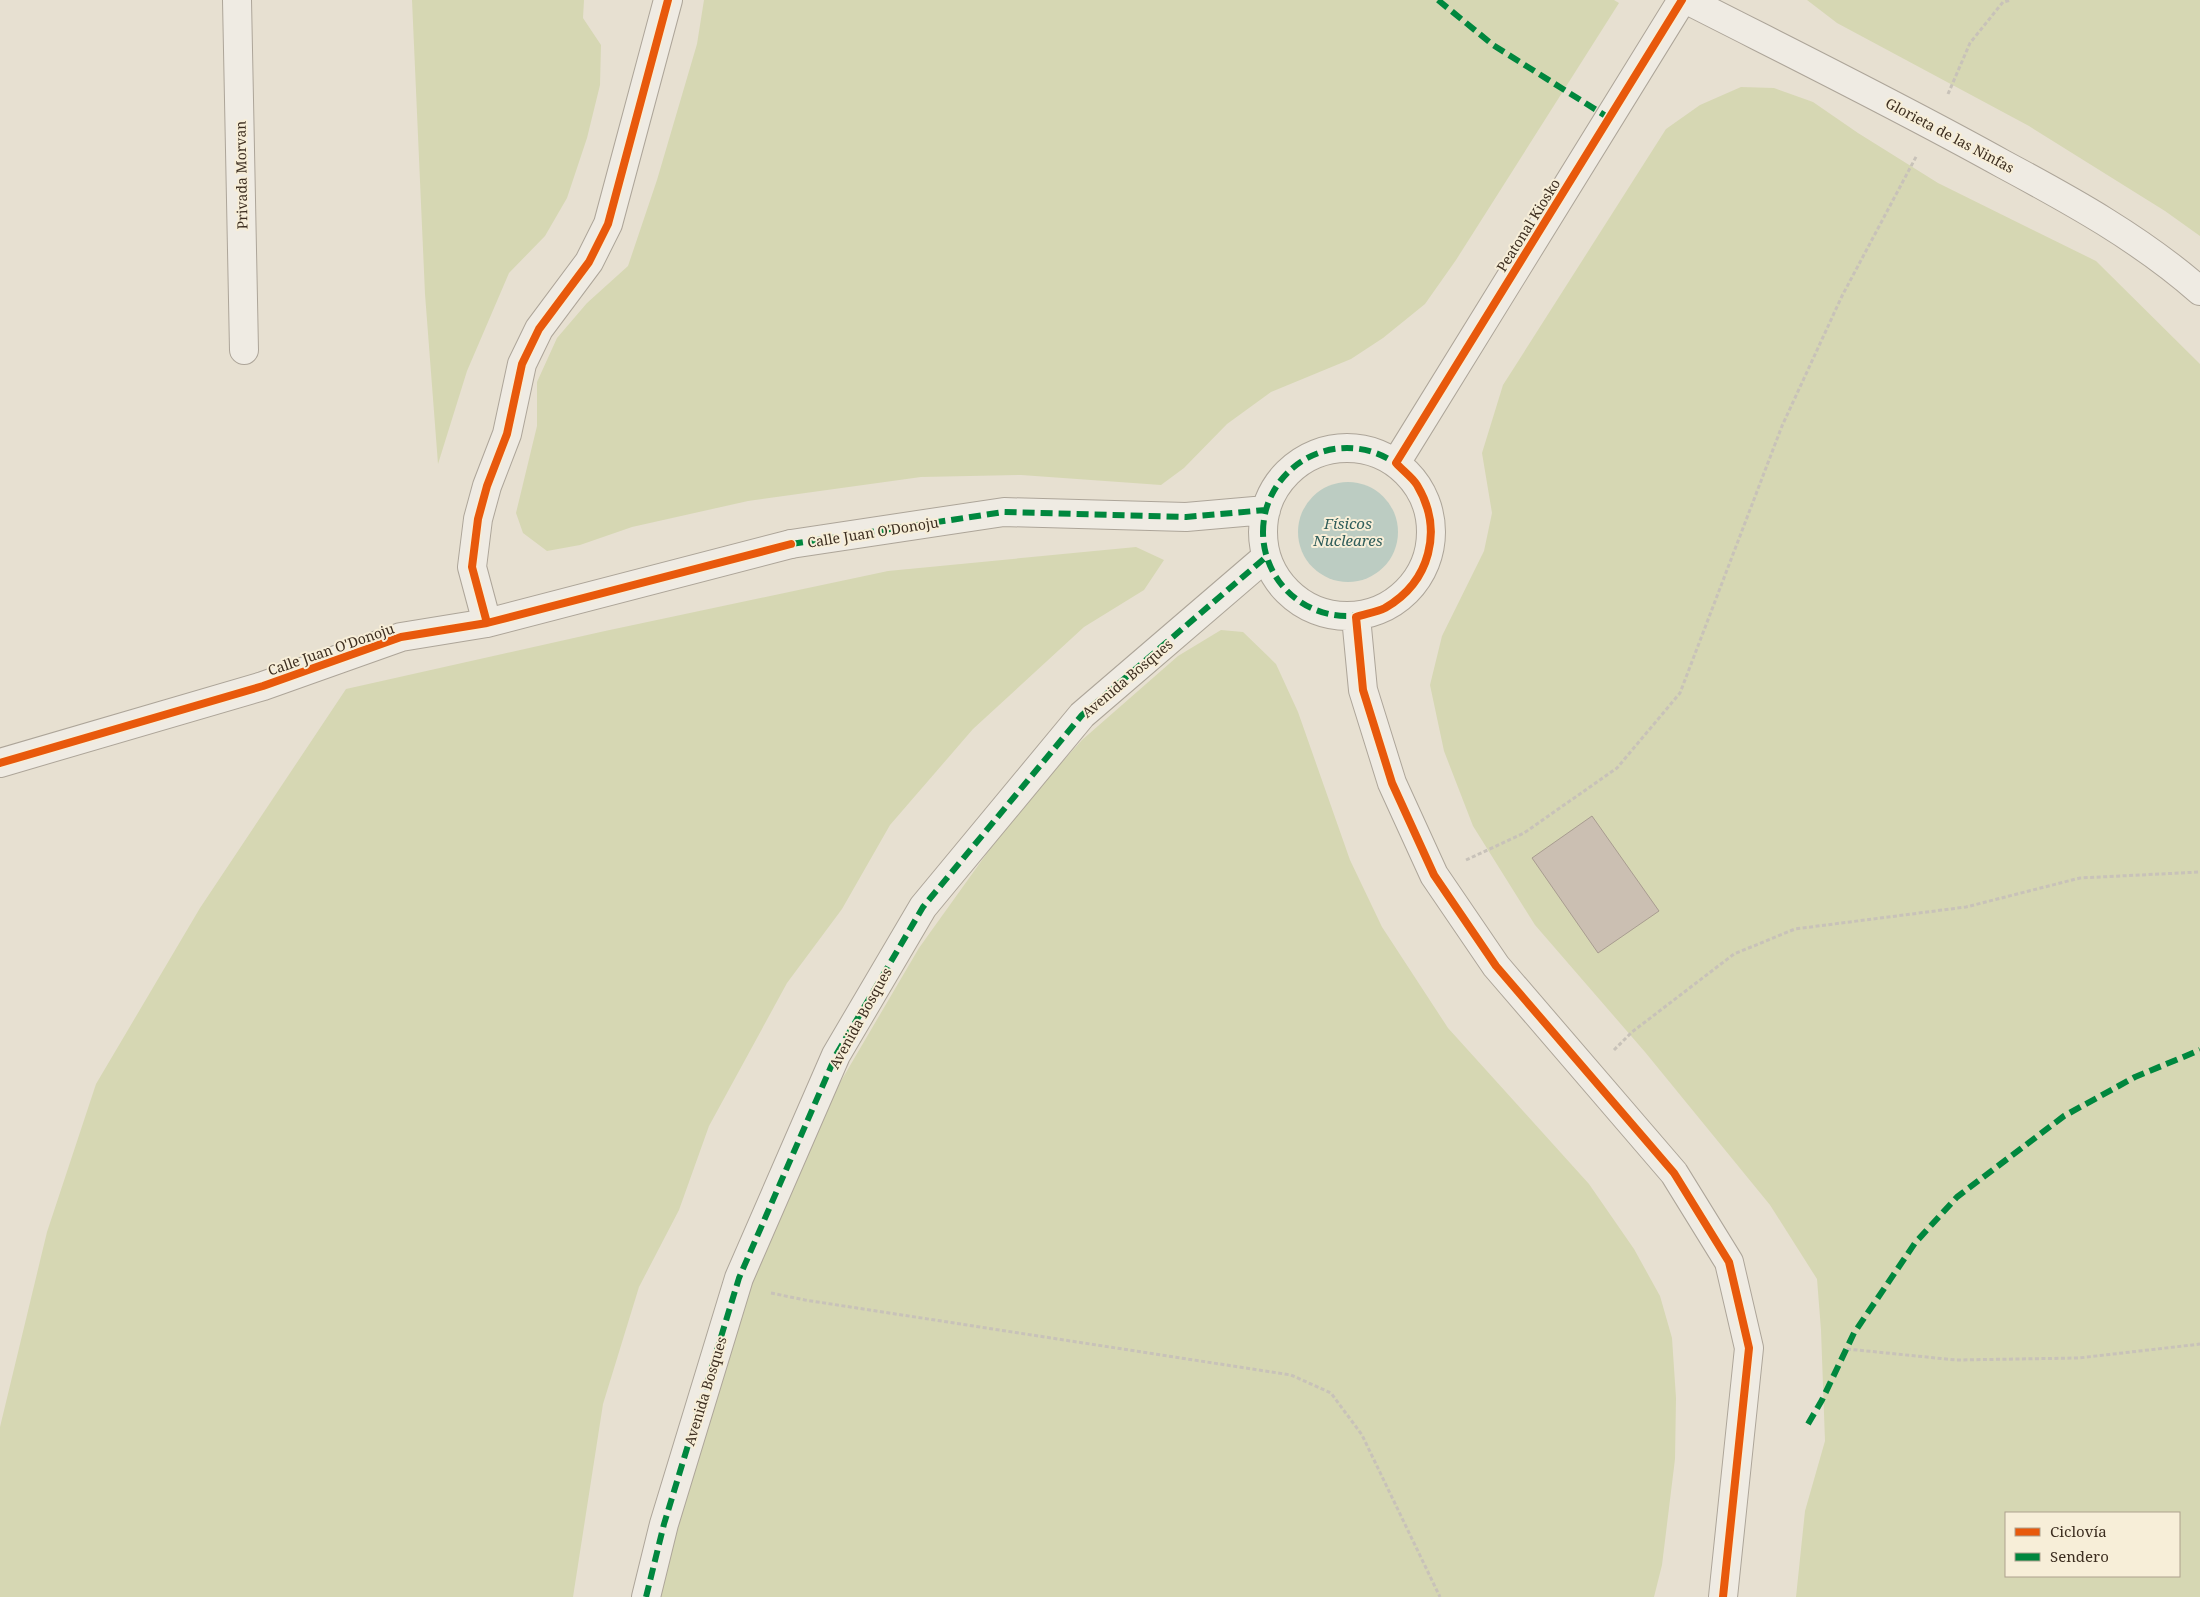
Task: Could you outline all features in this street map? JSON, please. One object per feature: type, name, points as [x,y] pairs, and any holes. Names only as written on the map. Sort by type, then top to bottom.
[{"type":"street","name":"Privada Morvan","points":[[237,0],[244,350]]},
{"type":"street","points":[[487,622],[472,567],[478,519],[487,486],[507,434],[522,364],[539,329],[589,262],[608,224],[668,0]]},
{"type":"street","name":"Peatonal Kiosko","points":[[1396,463],[1682,0]]},
{"type":"street","name":"Glorieta de las Ninfas","points":[[1687,0],[1933,125],[2063,196],[2135,240],[2200,291]]},
{"type":"street","points":[[1346,448],[1372,452],[1396,463],[1416,484],[1429,510],[1432,539],[1424,567],[1408,591],[1384,608],[1356,617],[1320,612],[1297,600],[1278,581],[1266,557],[1264,545],[1266,510],[1277,486],[1296,466],[1319,453],[1346,448]]},
{"type":"street","name":"Calle Juan O'Donoju","points":[[0,763],[263,686],[401,637],[487,622],[791,544],[1004,512],[1186,517],[1266,510]]},
{"type":"street","name":"Avenida Bosques","points":[[646,1597],[667,1515],[739,1278],[836,1056],[923,907],[1082,715],[1266,557]]},
{"type":"street","points":[[1356,617],[1363,690],[1392,782],[1434,874],[1496,966],[1674,1173],[1729,1262],[1749,1348],[1723,1597]]},
{"type":"path","points":[[1434,874],[1524,833],[1617,768],[1680,693],[1782,426],[1842,296],[1933,125],[1970,43],[2003,2],[2011,0]]},
{"type":"path","points":[[1589,1075],[1632,1032],[1734,954],[1795,928],[1966,908],[2080,878],[2200,872]]},
{"type":"path","points":[[739,1278],[776,1295],[1291,1375],[1331,1393],[1362,1435],[1440,1597]]},
{"type":"path","points":[[1846,1349],[1956,1360],[1975,1360],[2079,1358],[2200,1344]]},
{"type":"green space","points":[[412,0],[584,0],[583,18],[601,45],[600,85],[587,138],[567,198],[545,236],[509,273],[467,371],[438,464],[425,294]]},
{"type":"green space","points":[[704,0],[1614,0],[1619,3],[1456,260],[1425,304],[1383,338],[1351,359],[1271,392],[1227,424],[1184,468],[1161,485],[1021,475],[921,477],[748,501],[632,527],[580,545],[547,551],[523,533],[516,513],[537,426],[537,382],[557,338],[587,303],[628,266],[657,180],[697,44]]},
{"type":"green space","points":[[1807,0],[2200,0],[2200,236],[2165,211],[2029,126],[1837,23]]},
{"type":"green space","points":[[1741,87],[1774,88],[1813,102],[1858,133],[1938,183],[2096,261],[2200,364],[2200,1597],[1796,1597],[1805,1511],[1825,1441],[1817,1279],[1770,1205],[1645,1052],[1535,925],[1473,826],[1444,751],[1430,685],[1442,636],[1484,551],[1492,513],[1482,453],[1503,385],[1666,129],[1700,105]]},
{"type":"green space","points":[[1136,547],[1164,560],[1144,590],[1084,627],[973,729],[890,825],[842,909],[787,983],[709,1126],[679,1210],[639,1287],[603,1404],[573,1597],[0,1597],[0,1427],[47,1232],[96,1084],[200,908],[346,689],[605,631],[888,571]]},
{"type":"green space","points":[[1221,630],[1243,632],[1276,664],[1298,712],[1350,860],[1382,927],[1448,1028],[1589,1184],[1634,1249],[1660,1296],[1672,1338],[1676,1398],[1675,1459],[1662,1565],[1654,1597],[658,1597],[682,1497],[758,1259],[821,1115],[919,948],[1015,814],[1082,740],[1178,656]]},
{"type":"water","name":"Físicos Nucleares","points":[[1348,482],[1358,483],[1376,490],[1390,504],[1397,522],[1397,542],[1390,560],[1376,574],[1358,581],[1348,582],[1338,581],[1320,574],[1306,560],[1299,542],[1298,532],[1299,522],[1306,504],[1320,490],[1338,483]]},
{"type":"building","points":[[1592,816],[1659,911],[1598,953],[1532,858]]},
{"type":"marked path","points":[[1438,0],[1493,45],[1609,118]]},
{"type":"marked path","points":[[1347,448],[1371,452],[1386,458],[1400,467],[1412,479],[1421,493],[1427,508],[1431,532],[1427,556],[1421,571],[1412,585],[1400,597],[1386,606],[1371,612],[1347,616],[1323,612],[1308,606],[1294,597],[1282,585],[1273,571],[1267,556],[1263,532],[1267,508],[1273,493],[1282,479],[1294,467],[1308,458],[1323,452],[1347,448]]},
{"type":"marked path","points":[[791,544],[1004,512],[1186,517],[1266,510]]},
{"type":"marked path","points":[[646,1597],[664,1524],[739,1278],[836,1055],[923,907],[1082,715],[1266,557]]},
{"type":"marked path","points":[[1808,1424],[1822,1400],[1854,1333],[1915,1243],[1957,1197],[2064,1116],[2135,1077],[2200,1050]]},
{"type":"cycle path","points":[[487,623],[472,567],[478,519],[487,486],[507,434],[522,364],[539,329],[589,262],[608,224],[668,0]]},
{"type":"cycle path","points":[[1682,0],[1396,463],[1415,482],[1425,502],[1430,520],[1431,537],[1428,554],[1422,570],[1413,584],[1400,597],[1385,608],[1356,617],[1363,690],[1392,783],[1434,875],[1496,966],[1674,1173],[1729,1262],[1749,1348],[1723,1597]]},
{"type":"cycle path","points":[[0,763],[263,686],[401,637],[487,623],[791,544]]}]
